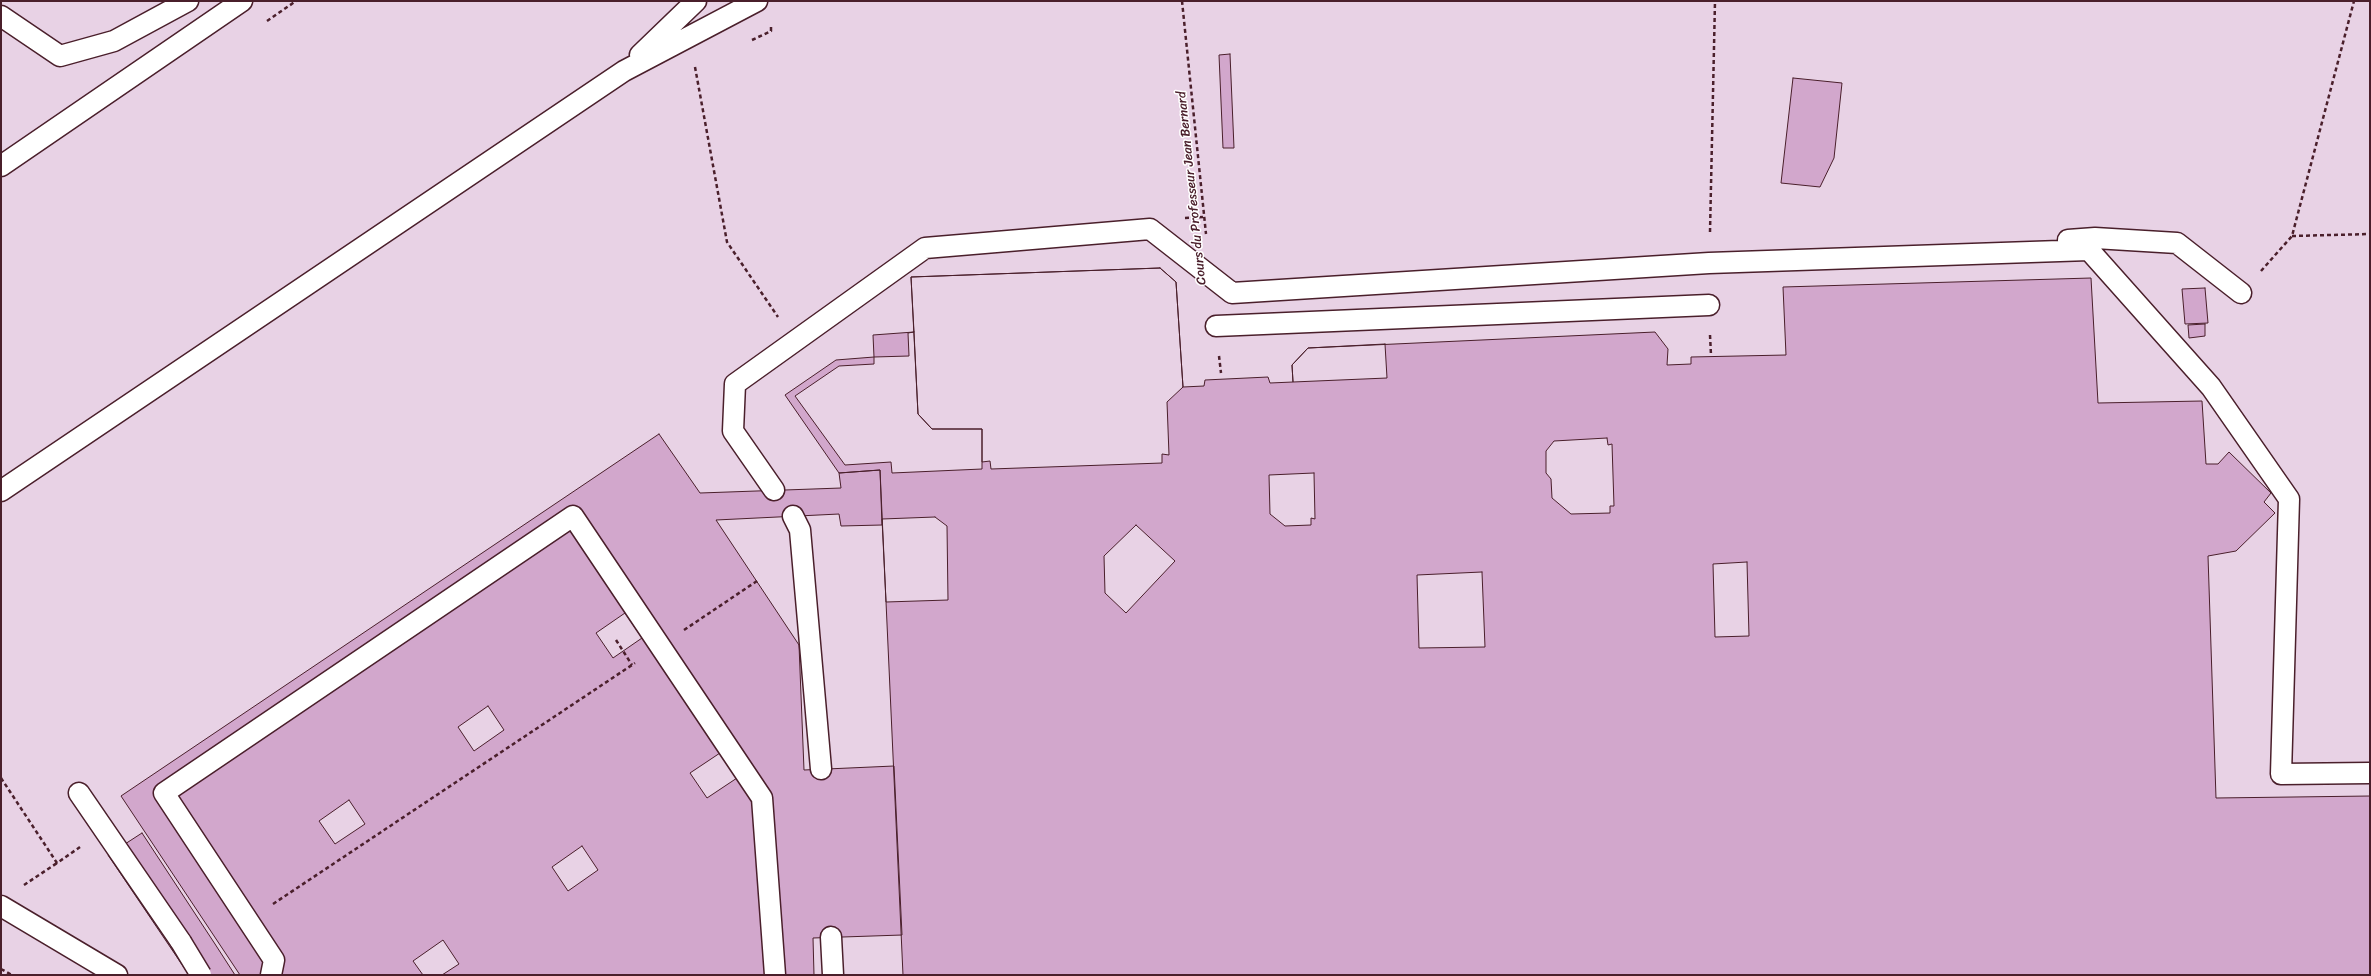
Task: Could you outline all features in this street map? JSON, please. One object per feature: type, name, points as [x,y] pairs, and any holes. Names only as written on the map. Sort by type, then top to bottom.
[{"type":"lane","points":[[1,16],[60,56],[114,41],[188,1]]},
{"type":"lane","points":[[1,166],[242,1]]},
{"type":"lane","points":[[624,71],[696,1]]},
{"type":"lane","points":[[1,491],[624,71],[757,1]]},
{"type":"lane","points":[[774,490],[733,431],[735,384],[795,343],[925,248],[1150,229],[1211,274],[1232,292],[1709,264],[2094,238],[2177,243],[2241,294]]},
{"type":"lane","points":[[1709,264],[2089,250],[2210,386],[2290,499],[2281,774],[2370,773]]},
{"type":"lane","points":[[1216,326],[1709,305]]},
{"type":"lane","points":[[271,975],[274,960],[164,792],[573,516],[762,798],[775,975]]},
{"type":"lane","points":[[793,516],[800,530],[821,770]]},
{"type":"lane","points":[[79,793],[202,975]]},
{"type":"lane","points":[[1,906],[117,975]]},
{"type":"lane","points":[[831,937],[833,975]]},
{"type":"path","name":"Cours du Professeur Jean Bernard","points":[[1182,1],[1211,274]]},
{"type":"path","points":[[1709,264],[1715,1]]},
{"type":"path","points":[[2241,294],[2292,236],[2354,1]]},
{"type":"path","points":[[750,41],[771,31],[770,24]]},
{"type":"path","points":[[701,64],[694,67],[727,242],[795,343]]},
{"type":"path","points":[[2292,236],[2370,234]]},
{"type":"path","points":[[1709,305],[1711,355]]},
{"type":"path","points":[[1216,326],[1221,373]]},
{"type":"path","points":[[312,879],[757,581]]},
{"type":"path","points":[[616,640],[632,665]]},
{"type":"path","points":[[270,906],[632,665]]},
{"type":"path","points":[[1,778],[57,863]]},
{"type":"path","points":[[21,887],[104,831]]},
{"type":"path","points":[[1,968],[12,975]]},
{"type":"shaded area","points":[[1,1],[2370,1],[2370,975],[1,975]]},
{"type":"building","points":[[1230,54],[1234,148],[1223,148],[1219,55]]},
{"type":"building","points":[[1793,78],[1842,83],[1834,158],[1820,187],[1781,183]]},
{"type":"building","points":[[1160,268],[1176,282],[1183,387],[1204,386],[1205,380],[1268,377],[1270,383],[1293,382],[1292,365],[1308,348],[1655,332],[1668,349],[1667,365],[1691,364],[1691,357],[1786,355],[1783,287],[2091,278],[2098,403],[2202,401],[2206,464],[2218,464],[2229,452],[2271,493],[2264,502],[2275,513],[2236,551],[2208,556],[2216,798],[2370,796],[2370,975],[903,975],[880,470],[839,473],[785,395],[836,360],[874,357],[873,335],[914,332],[911,277]]},
{"type":"building","points":[[1160,268],[1176,282],[1183,387],[1167,402],[1169,455],[1162,454],[1162,463],[991,469],[990,461],[982,462],[982,429],[932,429],[918,414],[911,277]]},
{"type":"building","points":[[2205,288],[2208,323],[2185,324],[2182,289]]},
{"type":"building","points":[[2205,324],[2205,336],[2189,338],[2188,325]]},
{"type":"building","points":[[914,332],[918,414],[932,429],[982,429],[982,469],[892,473],[891,462],[845,465],[795,396],[839,366],[874,364],[874,357],[909,356],[908,333]]},
{"type":"building","points":[[1385,344],[1387,378],[1293,382],[1292,365],[1308,348]]},
{"type":"building","points":[[659,434],[700,493],[841,488],[839,473],[880,470],[882,525],[841,526],[839,514],[716,520],[799,645],[804,770],[894,766],[902,935],[813,938],[814,975],[442,975],[459,964],[443,940],[413,961],[423,975],[240,975],[121,796]],"holes":[[[625,613],[642,638],[613,658],[596,633]],[[488,706],[504,730],[474,751],[458,727]],[[720,753],[737,778],[707,798],[690,773]],[[349,800],[365,824],[335,844],[319,821]],[[582,846],[598,870],[568,891],[552,867]]]},
{"type":"building","points":[[1607,438],[1608,445],[1612,444],[1614,506],[1610,506],[1610,513],[1571,514],[1552,498],[1551,479],[1546,473],[1546,451],[1554,441]]},
{"type":"building","points":[[1314,473],[1315,519],[1311,518],[1311,525],[1285,526],[1270,514],[1269,475]]},
{"type":"building","points":[[935,517],[947,526],[948,600],[886,602],[882,519]]},
{"type":"building","points":[[1136,525],[1175,561],[1126,613],[1105,593],[1104,556]]},
{"type":"building","points":[[1747,562],[1749,636],[1715,637],[1713,564]]},
{"type":"building","points":[[1482,572],[1485,647],[1419,648],[1417,575]]},
{"type":"building","points":[[142,833],[235,975],[189,975],[108,855]]}]
